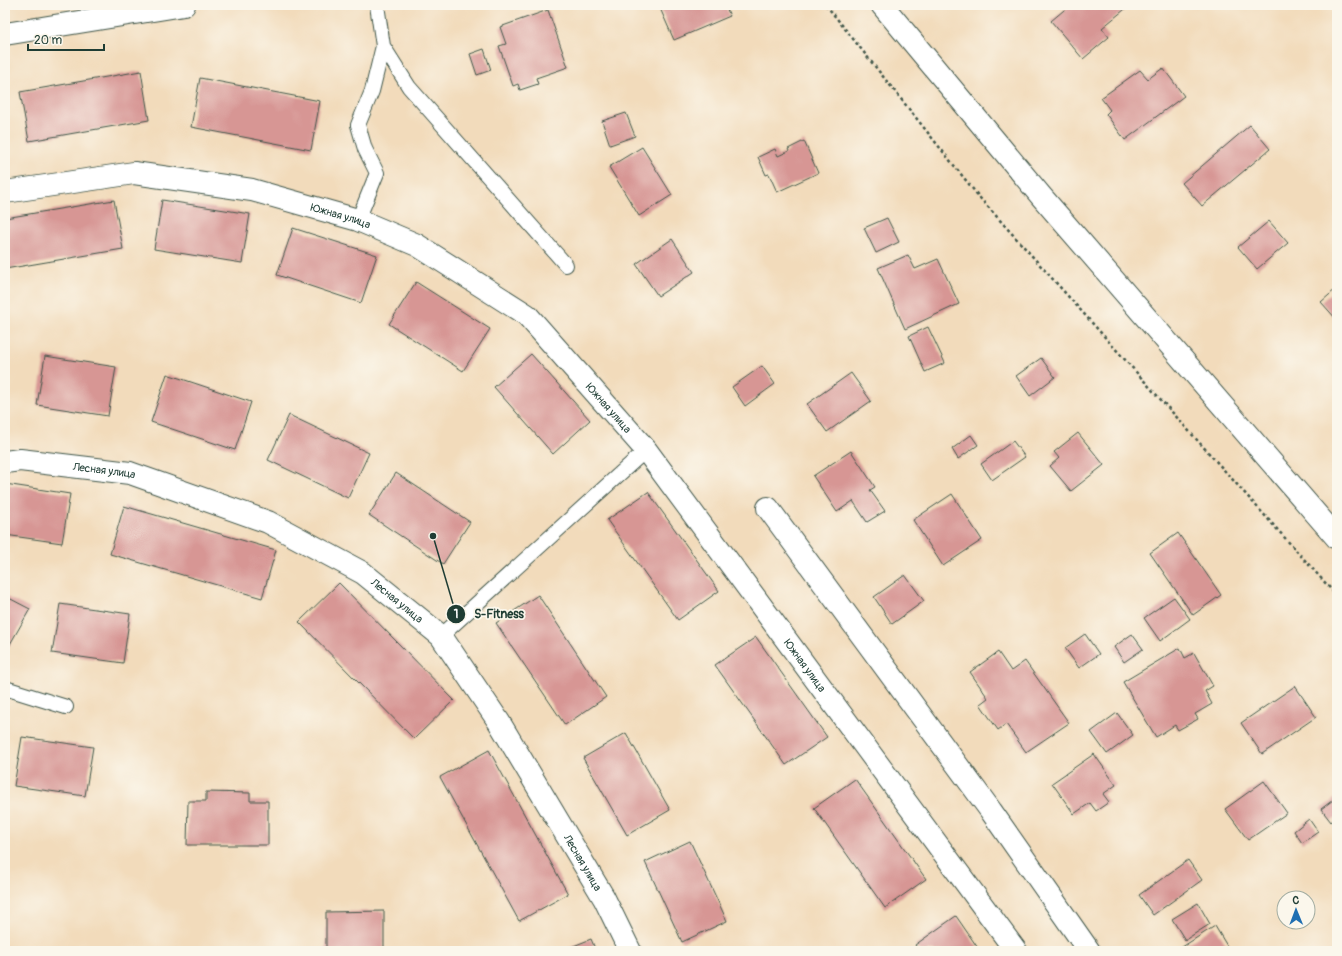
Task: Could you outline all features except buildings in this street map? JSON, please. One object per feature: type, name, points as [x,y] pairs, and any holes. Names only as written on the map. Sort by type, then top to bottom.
[{"type":"street","points":[[5,34],[184,5]]},
{"type":"street","points":[[882,5],[1041,196],[1337,538]]},
{"type":"street","name":"Южная улица","points":[[5,192],[134,173],[252,190],[358,220],[417,244],[527,315],[646,450],[1016,951]]},
{"type":"street","name":"Лесная улица","points":[[5,462],[20,460],[130,473],[268,522],[363,574],[441,636],[499,722],[600,891],[630,951]]},
{"type":"street","points":[[768,508],[991,811],[1089,951]]},
{"type":"lane","points":[[358,220],[377,173],[365,149],[358,125],[372,91],[383,46],[377,5]]},
{"type":"lane","points":[[383,46],[409,88],[566,265]]},
{"type":"lane","points":[[441,636],[646,450]]},
{"type":"lane","points":[[5,688],[66,706]]},
{"type":"path","points":[[826,5],[980,198],[1337,596]]},
{"type":"place","name":"S-Fitness","points":[[433,536]]}]
